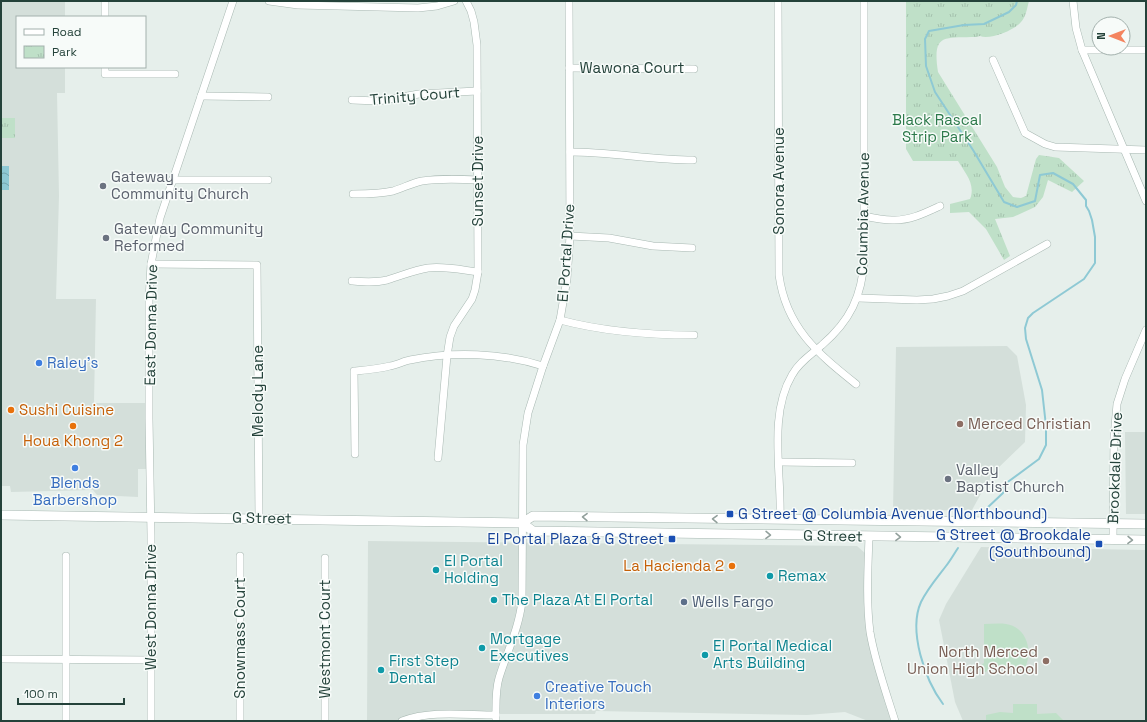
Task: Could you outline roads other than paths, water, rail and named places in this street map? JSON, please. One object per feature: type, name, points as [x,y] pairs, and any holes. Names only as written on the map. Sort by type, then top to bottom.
[{"type":"street","points":[[105,1],[105,16]]},
{"type":"street","name":"East Donna Drive","points":[[150,517],[149,324],[151,264],[160,218],[233,1]]},
{"type":"street","points":[[269,1],[298,5],[355,4],[428,8],[454,1]]},
{"type":"street","name":"Sunset Drive","points":[[438,458],[450,337],[454,326],[472,298],[478,272],[476,34],[471,11],[466,1]]},
{"type":"street","name":"El Portal Drive","points":[[496,718],[498,680],[504,660],[516,632],[522,601],[523,445],[525,427],[543,366],[560,320],[567,278],[570,236],[569,1]]},
{"type":"street","name":"Sonora Avenue","points":[[778,1],[779,275],[785,302],[790,315],[816,350],[828,362],[856,384]]},
{"type":"street","name":"Columbia Avenue","points":[[780,519],[779,416],[785,390],[792,374],[804,360],[841,327],[858,298],[864,271],[864,1]]},
{"type":"street","points":[[1073,1],[1076,28],[1082,50],[1146,201]]},
{"type":"street","points":[[1082,50],[1146,50]]},
{"type":"street","points":[[993,60],[1024,133],[1045,144],[1055,147],[1146,150]]},
{"type":"street","points":[[104,68],[104,74],[175,74]]},
{"type":"street","name":"Wawona Court","points":[[569,68],[694,69]]},
{"type":"street","name":"Trinity Court","points":[[352,100],[378,101],[419,94],[477,91]]},
{"type":"street","points":[[201,96],[268,97]]},
{"type":"street","points":[[570,152],[593,152],[649,158],[693,160]]},
{"type":"street","points":[[353,194],[380,193],[402,188],[412,183],[451,178],[478,180]]},
{"type":"street","points":[[172,180],[268,180]]},
{"type":"street","points":[[864,216],[893,220],[907,219],[921,215],[940,206]]},
{"type":"street","points":[[570,236],[609,238],[653,246],[692,248]]},
{"type":"street","points":[[858,298],[917,300],[948,296],[963,291],[1047,244]]},
{"type":"street","name":"Melody Lane","points":[[151,264],[257,265],[259,518]]},
{"type":"street","points":[[352,281],[366,282],[385,280],[428,268],[457,269],[478,272]]},
{"type":"street","points":[[560,320],[612,331],[663,335],[694,335]]},
{"type":"street","name":"Brookdale Drive","points":[[1113,540],[1114,437],[1117,404],[1125,379],[1146,330]]},
{"type":"street","points":[[355,454],[354,371],[390,367],[409,360],[447,356],[510,358],[543,366]]},
{"type":"street","points":[[779,462],[852,463]]},
{"type":"street","name":"G Street","points":[[1,515],[522,523],[533,516],[1146,524]]},
{"type":"street","name":"West Donna Drive","points":[[150,517],[151,721]]},
{"type":"street","name":"G Street","points":[[522,523],[533,531],[1146,540]]},
{"type":"street","points":[[869,536],[870,630],[895,721]]},
{"type":"street","points":[[66,556],[66,721]]},
{"type":"street","name":"Snowmass Court","points":[[240,556],[240,721]]},
{"type":"street","name":"Westmont Court","points":[[325,558],[325,721]]},
{"type":"street","points":[[1,659],[151,660]]},
{"type":"street","points":[[402,721],[412,717],[434,715],[496,718]]},
{"type":"water","points":[[1,166],[9,166],[9,190],[1,190]]},
{"type":"waterway","points":[[986,509],[1003,493],[1005,484],[1039,459],[1046,445],[1046,426],[1042,390],[1026,339],[1025,328],[1028,318],[1033,313],[1084,279],[1095,263],[1095,237],[1092,220],[1086,206],[1086,200],[1073,184],[1053,173],[1040,175],[1035,201],[1017,207],[1004,202],[973,150],[935,92],[926,66],[925,39],[929,31],[964,25],[984,24],[1009,12],[1016,5],[1017,1]]},
{"type":"waterway","points":[[943,704],[930,682],[920,655],[916,627],[917,614],[921,602],[927,592],[958,548]]},
{"type":"place","name":"Gateway Community Church","points":[[103,186]]},
{"type":"place","name":"Gateway Community Reformed","points":[[106,238]]},
{"type":"place","name":"Raley's","points":[[39,363]]},
{"type":"place","name":"Sushi Cuisine","points":[[11,410]]},
{"type":"place","name":"Merced Christian","points":[[960,424]]},
{"type":"place","name":"Houa Khong 2","points":[[73,426]]},
{"type":"place","name":"Blends Barbershop","points":[[75,468]]},
{"type":"place","name":"Valley Baptist Church","points":[[948,479]]},
{"type":"place","name":"G Street @ Columbia Avenue (Northbound)","points":[[730,514]]},
{"type":"place","name":"El Portal Plaza & G Street","points":[[672,539]]},
{"type":"place","name":"G Street @ Brookdale (Southbound)","points":[[1099,544]]},
{"type":"place","name":"La Hacienda 2","points":[[732,566]]},
{"type":"place","name":"El Portal Holding","points":[[436,570]]},
{"type":"place","name":"Remax","points":[[770,576]]},
{"type":"place","name":"The Plaza At El Portal","points":[[494,600]]},
{"type":"place","name":"Wells Fargo","points":[[684,602]]},
{"type":"place","name":"Mortgage Executives","points":[[482,648]]},
{"type":"place","name":"El Portal Medical Arts Building","points":[[705,655]]},
{"type":"place","name":"North Merced Union High School","points":[[1046,661]]},
{"type":"place","name":"First Step Dental","points":[[381,670]]},
{"type":"place","name":"Creative Touch Interiors","points":[[537,696]]},
{"type":"park label","name":"Black Rascal Strip Park","points":[[937,128]]}]
